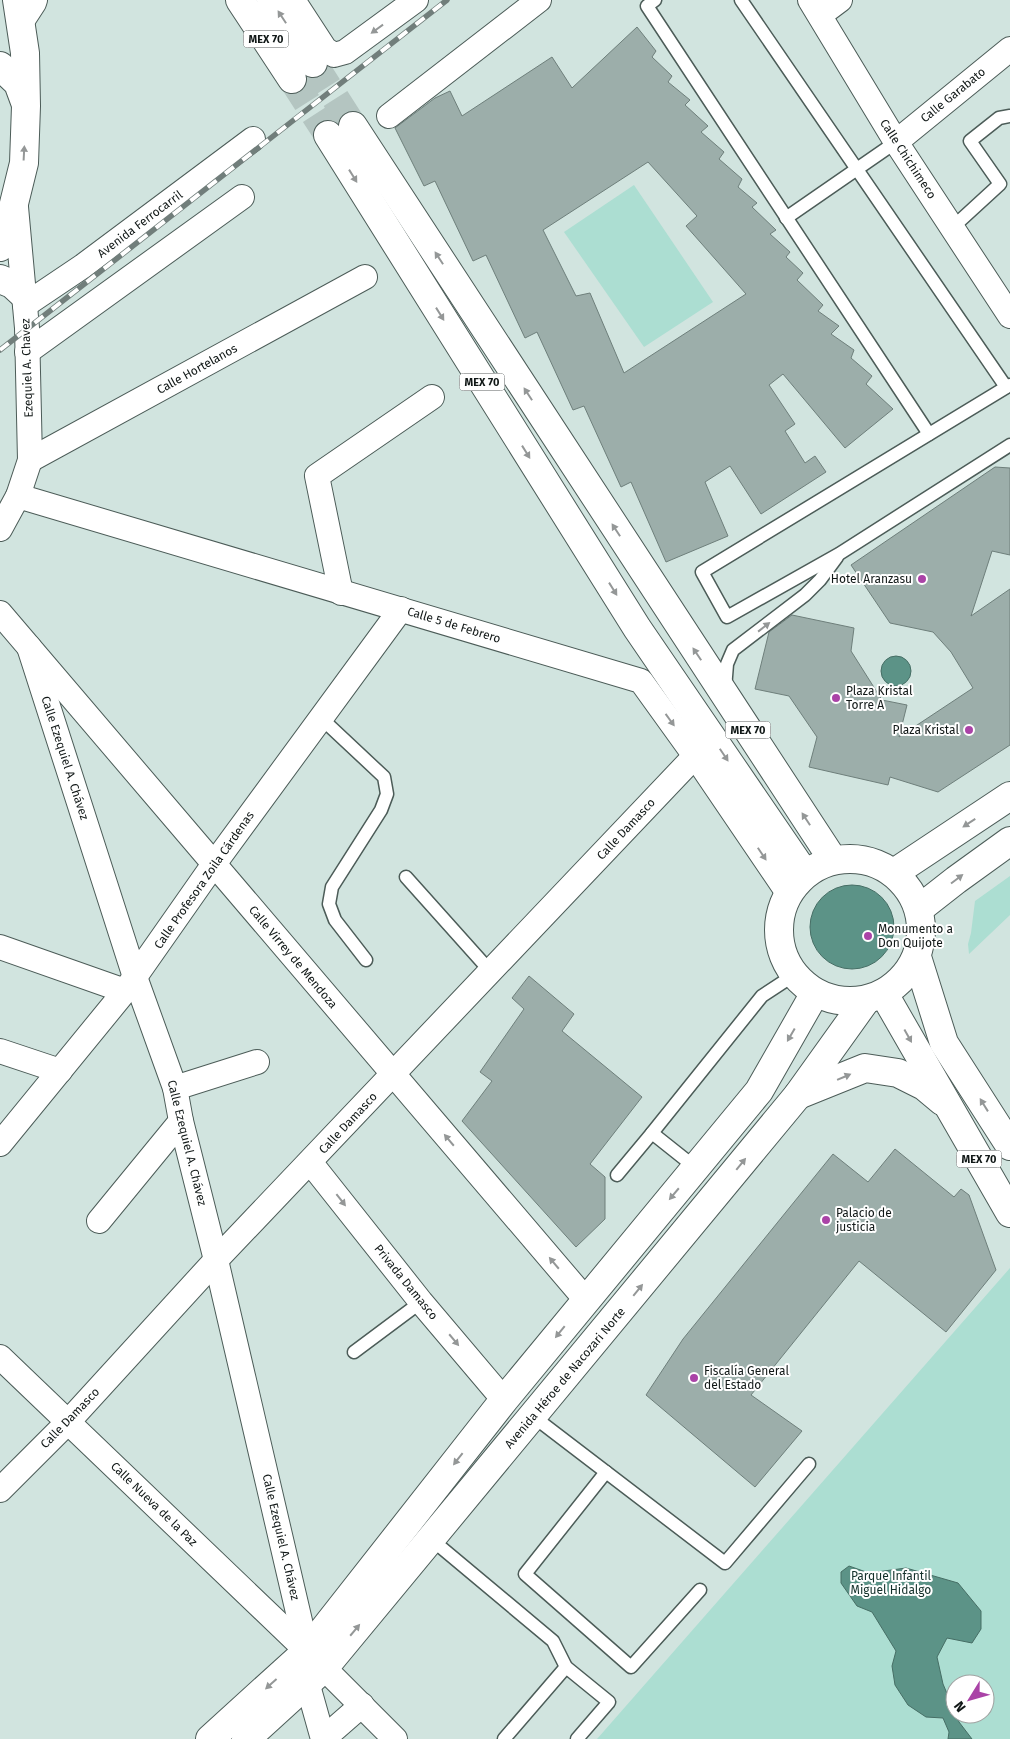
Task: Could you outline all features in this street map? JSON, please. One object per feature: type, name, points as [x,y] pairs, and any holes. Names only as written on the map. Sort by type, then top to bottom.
[{"type":"main road","name":"MEX 70","points":[[240,0],[313,66]]},
{"type":"main road","name":"MEX 70","points":[[271,0],[313,66]]},
{"type":"main road","points":[[0,246],[6,236],[24,163],[26,106],[22,7]]},
{"type":"main road","points":[[0,66],[18,83],[26,106]]},
{"type":"main road","name":"MEX 70","points":[[353,126],[833,860]]},
{"type":"main road","name":"MEX 70","points":[[328,135],[797,883],[810,870],[833,860],[847,858],[869,860],[894,873],[908,887],[919,910],[922,932],[917,957],[905,976],[875,997],[947,1105],[1010,1213]]},
{"type":"main road","points":[[0,279],[12,284],[24,300]]},
{"type":"main road","points":[[894,873],[1010,796]]},
{"type":"main road","points":[[919,910],[956,880],[1010,841]]},
{"type":"main road","points":[[797,883],[779,918],[781,950],[794,975],[816,993],[843,1002],[875,997]]},
{"type":"main road","name":"MEX 70","points":[[917,957],[944,1043],[1008,1139]]},
{"type":"main road","name":"Avenida Héroe de Nacozari Norte","points":[[210,1739],[313,1667],[504,1400],[760,1092],[816,993]]},
{"type":"main road","name":"Avenida Héroe de Nacozari Norte","points":[[246,1739],[431,1539],[534,1417],[798,1095],[875,997]]},
{"type":"main road","points":[[798,1095],[865,1068],[898,1073],[924,1086],[947,1105]]},
{"type":"street","points":[[293,0],[325,49],[313,66]]},
{"type":"street","points":[[313,66],[345,52],[416,0]]},
{"type":"street","points":[[389,116],[539,0]]},
{"type":"street","points":[[815,7],[840,0]]},
{"type":"street","name":"Calle Chichimeco","points":[[815,7],[896,142],[1010,316]]},
{"type":"street","name":"Calle Garabato","points":[[896,142],[1010,48]]},
{"type":"street","name":"Avenida Ferrocarril","points":[[24,300],[83,266],[253,139]]},
{"type":"street","points":[[27,352],[242,197]]},
{"type":"street","name":"Ezequiel A. Chavez","points":[[0,529],[18,496],[30,460],[24,300],[15,200]]},
{"type":"street","name":"Calle Hortelanos","points":[[30,460],[365,277]]},
{"type":"street","points":[[341,593],[318,476],[432,398]]},
{"type":"street","name":"Calle 5 de Febrero","points":[[18,496],[641,681],[695,756],[797,883]]},
{"type":"street","name":"Calle Profesora Zoila Cárdenas","points":[[0,1144],[130,984],[214,864],[401,609]]},
{"type":"street","name":"Calle Virrey de Mendoza","points":[[0,613],[586,1300]]},
{"type":"street","name":"Calle Ezequiel A. Chávez","points":[[29,647],[130,984],[175,1088],[181,1121],[313,1667],[323,1739]]},
{"type":"street","name":"Calle Damasco","points":[[0,1490],[68,1422],[216,1260],[695,756]]},
{"type":"street","points":[[0,947],[130,984]]},
{"type":"street","points":[[0,1051],[60,1071]]},
{"type":"street","points":[[175,1088],[257,1062]]},
{"type":"street","points":[[99,1221],[181,1121]]},
{"type":"street","name":"Privada Damasco","points":[[310,1162],[421,1302],[504,1400]]},
{"type":"street","name":"Calle Nueva de la Paz","points":[[0,1357],[68,1422],[313,1667],[362,1705],[395,1739]]},
{"type":"street","points":[[323,1739],[362,1705]]},
{"type":"lane","points":[[655,0],[647,6],[929,434]]},
{"type":"lane","points":[[741,0],[1008,386],[702,572],[727,617],[839,554],[1010,445]]},
{"type":"lane","points":[[952,228],[1000,184],[970,141],[999,118],[1010,116]]},
{"type":"lane","points":[[786,218],[896,142]]},
{"type":"lane","points":[[724,694],[728,664],[733,650],[805,595],[820,580],[839,554]]},
{"type":"lane","points":[[321,718],[384,777],[387,794],[382,810],[332,887],[329,904],[335,920],[366,960]]},
{"type":"lane","points":[[406,877],[491,972]]},
{"type":"lane","points":[[617,1175],[762,996],[794,975]]},
{"type":"lane","points":[[652,1133],[696,1168]]},
{"type":"lane","points":[[354,1352],[421,1302]]},
{"type":"lane","points":[[534,1417],[725,1563],[809,1464]]},
{"type":"lane","points":[[606,1472],[525,1574],[631,1666],[700,1590]]},
{"type":"lane","points":[[431,1539],[553,1640],[566,1667],[610,1702],[577,1739]]},
{"type":"lane","points":[[504,1739],[566,1667]]},
{"type":"green space","points":[[634,185],[713,302],[644,347],[564,232]]},
{"type":"green space","points":[[1010,876],[1010,915],[969,954],[968,944],[975,901]]},
{"type":"green space","name":"Parque Infantil Miguel Hidalgo","points":[[1010,1268],[1010,1739],[597,1739]]},
{"type":"shaded area","points":[[896,656],[907,660],[911,671],[907,682],[896,686],[885,682],[881,671],[885,660]]},
{"type":"shaded area","points":[[852,885],[868,888],[882,897],[891,911],[894,927],[891,943],[882,957],[868,966],[852,969],[836,966],[822,957],[813,943],[810,927],[813,911],[822,897],[836,888]]},
{"type":"shaded area","points":[[849,1566],[869,1573],[906,1568],[958,1583],[981,1611],[981,1629],[972,1643],[947,1638],[937,1657],[945,1689],[945,1723],[943,1718],[926,1717],[908,1705],[895,1685],[892,1666],[896,1651],[872,1612],[857,1606],[841,1583],[841,1572]]},
{"type":"shaded area","points":[[946,1724],[961,1724],[972,1739],[948,1739],[949,1732]]},
{"type":"building","points":[[637,27],[656,51],[652,57],[672,76],[668,82],[690,100],[685,105],[708,126],[701,132],[724,152],[719,159],[742,179],[738,187],[757,203],[752,207],[776,230],[770,234],[790,252],[786,257],[803,273],[797,280],[823,305],[818,311],[839,326],[831,334],[854,350],[851,358],[872,376],[866,384],[893,409],[845,448],[783,374],[769,385],[795,424],[785,431],[805,463],[815,456],[826,472],[761,514],[730,466],[705,482],[728,536],[666,562],[631,482],[621,487],[584,406],[573,410],[537,332],[525,338],[486,255],[473,261],[435,181],[424,186],[395,128],[435,98],[450,91],[462,116],[552,57],[572,88]],"holes":[[[648,162],[697,216],[686,226],[746,294],[624,373],[590,293],[576,296],[543,230]]]},
{"type":"building","points":[[995,467],[1010,468],[1010,555],[992,551],[971,616],[1010,589],[1010,745],[938,792],[890,777],[888,785],[809,767],[817,737],[789,696],[755,689],[769,632],[792,615],[854,628],[851,651],[882,700],[907,705],[899,737],[973,688],[951,652],[933,632],[890,623],[851,565]]},
{"type":"building","points":[[529,976],[574,1014],[562,1031],[642,1097],[590,1164],[605,1177],[605,1219],[576,1247],[462,1121],[492,1081],[480,1072],[524,1009],[512,998]]},
{"type":"building","points":[[895,1149],[954,1197],[961,1189],[969,1195],[996,1270],[946,1332],[859,1261],[751,1395],[802,1431],[755,1487],[646,1395],[683,1339],[833,1154],[868,1182]]},
{"type":"tunnel","points":[[313,63],[353,126]]},
{"type":"tunnel","points":[[292,79],[328,135]]},
{"type":"railway","points":[[0,350],[447,0]]},
{"type":"place","name":"Hotel Aranzasu","points":[[922,579]]},
{"type":"place","name":"Plaza Kristal Torre A","points":[[836,698]]},
{"type":"place","name":"Plaza Kristal","points":[[969,730]]},
{"type":"place","name":"Monumento a Don Quijote","points":[[868,936]]},
{"type":"place","name":"Palacio de justicia","points":[[826,1220]]},
{"type":"place","name":"Fiscalía General del Estado","points":[[694,1378]]}]
